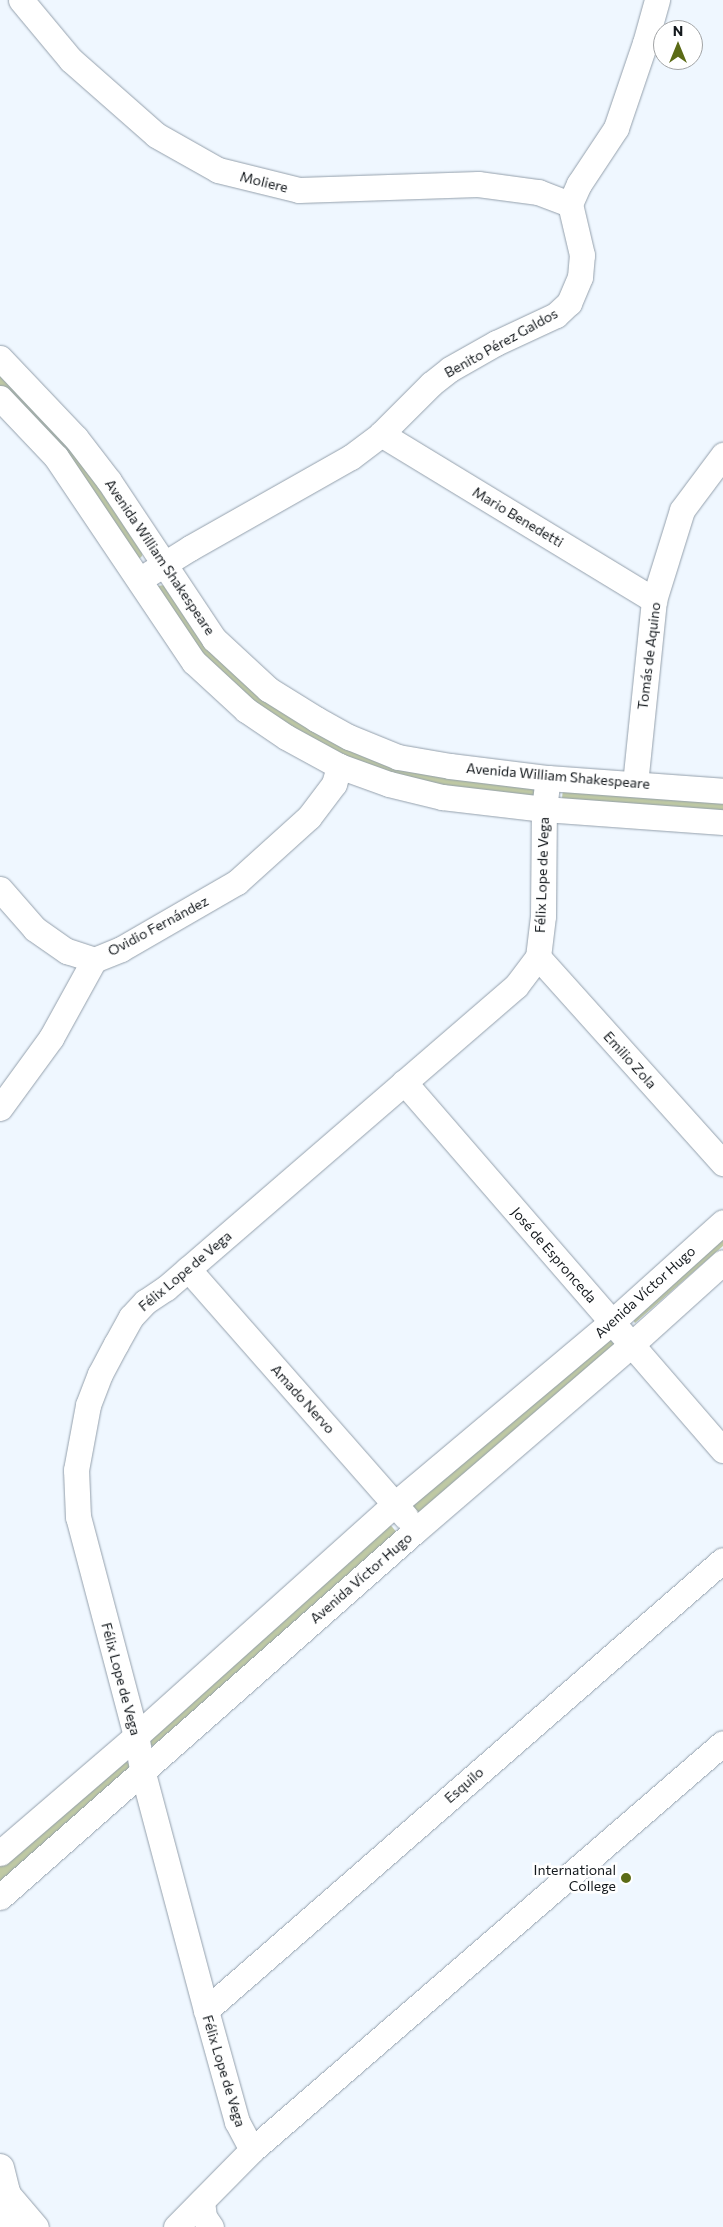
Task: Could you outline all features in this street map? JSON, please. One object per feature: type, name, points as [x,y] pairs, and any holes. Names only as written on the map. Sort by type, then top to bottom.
[{"type":"street","name":"Moliere","points":[[21,0],[71,60],[156,135],[218,170],[299,190],[478,184],[538,192],[570,204]]},
{"type":"street","points":[[570,204],[579,184],[616,128],[645,43],[657,0]]},
{"type":"street","name":"Benito Pérez Galdos","points":[[139,581],[190,548],[350,457],[381,434],[431,384],[450,369],[496,343],[556,315],[569,302],[580,277],[582,255],[570,204]]},
{"type":"street","name":"Avenida William Shakespeare","points":[[0,358],[76,438],[126,505],[163,565],[214,639],[240,666],[268,689],[349,737],[398,757],[450,766],[548,778],[723,791]]},
{"type":"street","points":[[0,398],[56,457],[194,662],[246,710],[286,737],[339,766],[389,784],[442,798],[544,809],[723,822]]},
{"type":"street","name":"Mario Benedetti","points":[[381,434],[654,600]]},
{"type":"street","name":"Tomás de Aquino","points":[[636,784],[654,600],[682,510],[723,455]]},
{"type":"street","name":"Ovidio Fernández","points":[[0,1108],[50,1038],[94,960],[121,948],[237,882],[309,817],[334,784],[339,766]]},
{"type":"street","name":"Félix Lope de Vega","points":[[248,2143],[237,2122],[206,2010],[78,1517],[76,1470],[88,1405],[116,1344],[131,1317],[145,1302],[188,1270],[516,986],[538,957],[543,916],[544,809],[548,778]]},
{"type":"street","points":[[0,889],[35,929],[67,951],[94,960]]},
{"type":"street","name":"Emilio Zola","points":[[538,957],[723,1163]]},
{"type":"street","name":"José de Espronceda","points":[[404,1082],[723,1450]]},
{"type":"street","name":"Avenida Víctor Hugo","points":[[0,1854],[136,1736],[396,1503],[612,1322],[723,1222]]},
{"type":"street","name":"Avenida Víctor Hugo","points":[[0,1897],[142,1769],[632,1344],[723,1262]]},
{"type":"street","name":"Amado Nervo","points":[[188,1270],[396,1503],[416,1530]]},
{"type":"street","name":"Esquilo","points":[[206,2010],[723,1560]]},
{"type":"street","points":[[176,2227],[202,2201],[248,2143],[723,1743]]},
{"type":"street","points":[[202,2201],[204,2218],[210,2227]]},
{"type":"street","points":[[5,2203],[36,2227]]},
{"type":"green space","points":[[0,366],[73,443],[143,550],[142,556],[139,559],[0,388]]},
{"type":"green space","points":[[165,585],[299,718],[537,788],[536,798],[443,789],[342,760],[222,682],[157,586]]},
{"type":"green space","points":[[563,788],[723,798],[723,814],[562,799]]},
{"type":"green space","points":[[723,1228],[723,1246],[635,1323],[630,1316]]},
{"type":"green space","points":[[607,1336],[616,1346],[419,1516],[409,1504]]},
{"type":"green space","points":[[388,1522],[398,1534],[153,1746],[149,1744],[149,1734]]},
{"type":"green space","points":[[124,1759],[130,1765],[129,1771],[0,1886],[0,1865]]},
{"type":"place","name":"International College","points":[[626,1878]]}]
